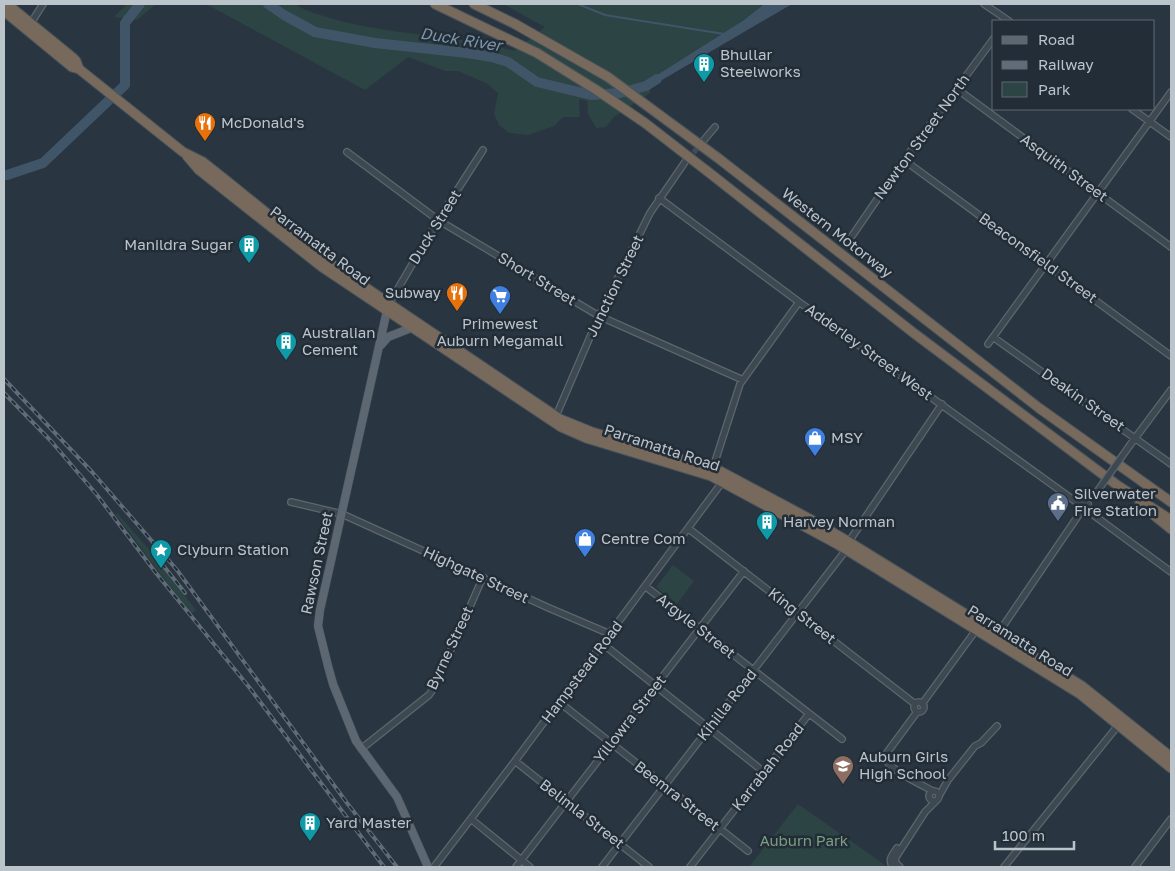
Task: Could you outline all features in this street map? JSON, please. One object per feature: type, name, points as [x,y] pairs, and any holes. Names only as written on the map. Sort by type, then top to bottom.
[{"type":"highway","name":"Parramatta Road","points":[[7,4],[72,57],[80,69]]},
{"type":"highway","points":[[435,4],[495,29]]},
{"type":"highway","points":[[450,4],[537,53],[645,123],[915,334],[1117,484],[1171,520]]},
{"type":"highway","name":"Western Motorway","points":[[474,4],[515,24],[608,78],[718,158],[1039,408],[1171,502]]},
{"type":"highway","points":[[488,4],[515,24]]},
{"type":"highway","name":"Parramatta Road","points":[[4,11],[72,67],[80,69],[183,152],[203,162],[317,254],[388,307],[556,416],[592,432],[712,472],[848,546],[996,637],[1171,757]]},
{"type":"highway","name":"Parramatta Road","points":[[388,307],[411,328],[561,428],[586,438],[712,472]]},
{"type":"highway","points":[[1117,484],[1171,529]]},
{"type":"highway","name":"Parramatta Road","points":[[848,546],[976,630],[996,637]]},
{"type":"highway","name":"Parramatta Road","points":[[1121,722],[1171,768]]},
{"type":"main road","name":"Rawson Street","points":[[388,307],[318,626],[333,684],[356,741],[398,797],[428,867]]},
{"type":"main road","points":[[379,348],[388,337],[411,328]]},
{"type":"street","points":[[31,23],[43,4]]},
{"type":"street","points":[[984,4],[1006,20]]},
{"type":"street","name":"Newton Street North","points":[[852,236],[904,160],[992,41]]},
{"type":"street","name":"Asquith Street","points":[[957,89],[1171,246]]},
{"type":"street","points":[[988,344],[1171,92]]},
{"type":"street","points":[[1133,110],[1171,137]]},
{"type":"street","points":[[704,140],[715,127]]},
{"type":"street","name":"Duck Street","points":[[388,307],[438,220],[483,150]]},
{"type":"street","name":"Short Street","points":[[347,152],[438,220],[599,316],[743,380]]},
{"type":"street","name":"Beaconsfield Street","points":[[904,160],[1171,356]]},
{"type":"street","name":"Junction Street","points":[[556,416],[599,316],[650,213],[685,162]]},
{"type":"street","name":"Adderley Street West","points":[[659,198],[1078,504]]},
{"type":"street","points":[[712,472],[736,395],[743,380],[799,302]]},
{"type":"street","name":"Deakin Street","points":[[993,337],[1171,464]]},
{"type":"street","points":[[996,637],[1080,513],[1085,513],[1094,496],[1171,390]]},
{"type":"street","name":"Kihilla Road","points":[[602,867],[848,546],[942,404]]},
{"type":"street","name":"Hampstead Road","points":[[434,867],[689,529],[724,478]]},
{"type":"street","name":"Highgate Street","points":[[291,502],[342,514],[610,634]]},
{"type":"street","points":[[1080,513],[1077,509],[1078,504],[1083,502],[1088,508],[1171,572]]},
{"type":"street","name":"King Street","points":[[689,529],[915,704]]},
{"type":"street","name":"Yillowra Street","points":[[516,867],[744,571]]},
{"type":"street","name":"Byrne Street","points":[[361,749],[429,695],[434,688],[483,578]]},
{"type":"street","name":"Argyle Street","points":[[646,586],[842,740]]},
{"type":"street","points":[[934,795],[886,763],[886,754],[917,712],[923,709],[922,704],[976,630]]},
{"type":"street","points":[[602,644],[764,772]]},
{"type":"street","name":"Beemra Street","points":[[559,702],[664,787],[748,851]]},
{"type":"street","points":[[917,712],[914,708],[915,704],[918,702],[922,704]]},
{"type":"street","name":"Karrabah Road","points":[[690,867],[808,715]]},
{"type":"street","points":[[1004,867],[1121,722]]},
{"type":"street","points":[[900,867],[894,865],[896,857],[934,795],[975,746],[981,743],[997,726]]},
{"type":"street","name":"Belimla Street","points":[[515,761],[649,867]]},
{"type":"street","points":[[471,819],[530,867]]},
{"type":"street","points":[[1135,867],[1171,819]]},
{"type":"green space","points":[[127,4],[156,4],[137,20],[114,17]]},
{"type":"green space","points":[[206,4],[295,4],[314,13],[356,25],[469,41],[514,51],[545,27],[503,4],[764,4],[744,20],[644,84],[650,87],[650,93],[614,117],[606,127],[596,128],[588,114],[587,101],[579,99],[580,117],[563,117],[554,126],[528,135],[509,133],[499,125],[494,114],[498,93],[486,83],[458,71],[445,71],[408,57],[365,90]]},
{"type":"green space","points":[[117,513],[147,547],[196,610],[191,614],[116,515]]},
{"type":"green space","points":[[673,565],[694,581],[677,604],[656,587]]},
{"type":"green space","name":"Auburn Park","points":[[798,804],[888,867],[749,867]]},
{"type":"water","points":[[764,4],[792,4],[650,87],[643,84],[744,20]]},
{"type":"waterway","name":"Duck River","points":[[4,175],[43,163],[125,85],[125,23],[140,4]]},
{"type":"waterway","name":"Duck River","points":[[268,4],[315,32],[375,43],[492,57],[508,62],[537,82],[591,95],[620,93],[646,86],[657,79]]},
{"type":"waterway","points":[[578,4],[605,15],[724,34]]},
{"type":"tunnel","points":[[688,159],[701,144]]},
{"type":"railway","points":[[4,379],[93,473],[177,570],[347,803],[397,867]]},
{"type":"railway","points":[[4,393],[51,441],[97,495],[156,573],[249,687],[384,867]]},
{"type":"railway","points":[[155,555],[185,593]]},
{"type":"place","name":"Bhullar Steelworks","points":[[704,83]]},
{"type":"place","name":"McDonald's","points":[[205,142]]},
{"type":"place","name":"Manildra Sugar","points":[[249,264]]},
{"type":"place","name":"Subway","points":[[457,312]]},
{"type":"place","name":"Primewest Auburn Megamall","points":[[500,315]]},
{"type":"place","name":"Australian Cement","points":[[286,361]]},
{"type":"place","name":"MSY","points":[[815,457]]},
{"type":"place","name":"Silverwater Fire Station","points":[[1058,522]]},
{"type":"place","name":"Harvey Norman","points":[[767,541]]},
{"type":"place","name":"Centre Com","points":[[585,558]]},
{"type":"place","name":"Clyburn Station","points":[[161,569]]},
{"type":"place","name":"Auburn Girls High School","points":[[843,785]]},
{"type":"place","name":"Yard Master","points":[[310,842]]}]
